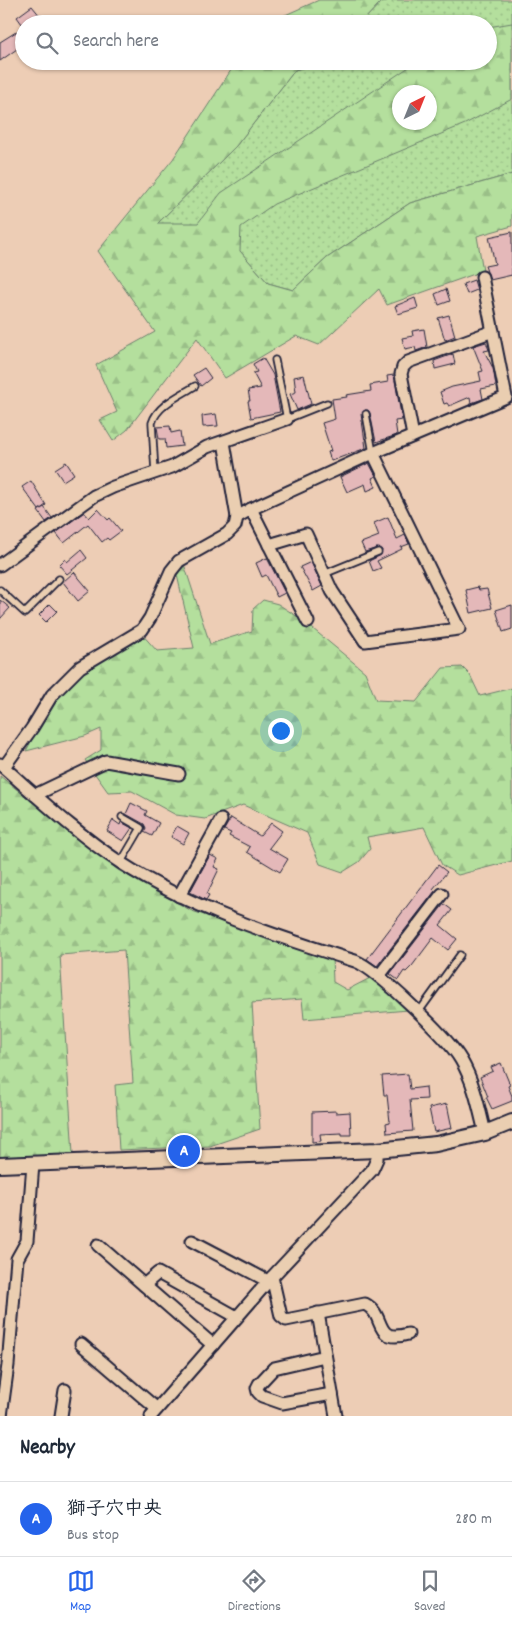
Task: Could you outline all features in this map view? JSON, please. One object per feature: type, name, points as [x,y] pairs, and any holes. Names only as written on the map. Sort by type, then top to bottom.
[{"type":"street","points":[[237,517],[373,453],[506,397],[482,277]]},
{"type":"street","points":[[413,436],[401,374],[403,367],[408,362],[493,331]]},
{"type":"street","points":[[0,565],[94,496],[113,486],[172,467],[207,447],[286,419]]},
{"type":"street","points":[[224,442],[237,517],[234,526],[227,534],[179,561],[171,571],[150,618],[142,630],[80,667],[52,695],[32,728],[2,766],[60,817],[121,862],[179,896],[258,928],[363,964],[379,976],[443,1037],[461,1059],[473,1089],[485,1133]]},
{"type":"street","points":[[269,545],[306,534],[332,591],[365,640],[459,629],[373,453]]},
{"type":"street","points":[[251,509],[308,622]]},
{"type":"street","points":[[35,795],[106,761],[179,774]]},
{"type":"street","points":[[179,896],[221,820]]},
{"type":"street","points":[[379,976],[442,894]]},
{"type":"street","points":[[0,1165],[377,1150],[436,1144],[485,1133],[512,1122]]},
{"type":"street","points":[[81,1344],[154,1412],[270,1279],[372,1170],[377,1159],[377,1150]]},
{"type":"street","points":[[1,1416],[8,1365],[17,1258],[27,1241],[33,1164]]},
{"type":"street","points":[[192,1241],[270,1279],[283,1318],[286,1320],[365,1304],[374,1310],[381,1329],[389,1336],[408,1334]]},
{"type":"street","points":[[98,1244],[213,1345]]},
{"type":"street","points":[[144,1285],[158,1273],[237,1317]]},
{"type":"street","points":[[318,1313],[336,1416]]},
{"type":"street","points":[[325,1356],[274,1368],[257,1388],[262,1396],[282,1403],[332,1394]]},
{"type":"street","points":[[61,1416],[65,1390]]},
{"type":"lane","points":[[275,360],[286,419],[327,403]]},
{"type":"lane","points":[[154,472],[152,422],[154,415],[195,386]]},
{"type":"lane","points":[[366,414],[373,453]]},
{"type":"lane","points":[[324,574],[378,552]]},
{"type":"lane","points":[[0,590],[25,613],[59,579]]},
{"type":"lane","points":[[121,862],[141,828],[122,817]]},
{"type":"lane","points":[[418,1013],[460,955]]},
{"type":"green space","points":[[319,0],[389,0],[380,3],[369,15],[285,15]]},
{"type":"green space","points":[[389,0],[512,0],[512,174],[410,203],[327,258],[293,290],[268,283],[240,251],[158,223],[236,146],[295,70],[497,70],[497,15],[369,15],[380,3]]},
{"type":"green space","points":[[512,23],[512,99],[465,124],[274,204],[241,227],[240,251],[268,283],[293,290],[327,258],[410,203],[512,174],[512,226],[477,236],[483,271],[387,305],[379,289],[319,345],[296,336],[225,378],[197,338],[127,430],[113,441],[100,420],[117,412],[96,365],[155,332],[98,251],[173,159],[231,70],[295,70],[236,146],[158,223],[198,223],[221,193],[405,70],[497,70],[497,26]]},
{"type":"green space","points":[[184,564],[210,644],[252,631],[253,609],[263,600],[278,604],[301,619],[365,672],[376,700],[416,702],[443,668],[462,667],[470,675],[480,696],[512,688],[512,861],[458,875],[442,865],[424,827],[367,837],[370,849],[359,862],[343,872],[320,864],[307,833],[243,805],[205,819],[176,815],[132,791],[108,792],[85,760],[101,750],[101,729],[85,736],[26,751],[54,697],[81,668],[140,632],[157,651],[194,648],[177,575]]},
{"type":"green space","points":[[0,776],[118,870],[192,911],[332,957],[333,982],[347,990],[372,977],[408,1010],[304,1019],[302,999],[252,1003],[260,1129],[210,1146],[119,1150],[115,1085],[133,1083],[124,950],[60,955],[73,1154],[0,1158]]},
{"type":"building","points":[[32,6],[39,15],[20,15]]},
{"type":"building","points":[[15,33],[15,50],[0,61],[0,42]]},
{"type":"building","points":[[512,232],[512,275],[490,280],[485,266],[495,264],[489,237]]},
{"type":"building","points":[[474,280],[477,290],[467,294],[463,284]]},
{"type":"building","points":[[446,289],[450,301],[439,305],[435,294]]},
{"type":"building","points":[[415,298],[418,308],[398,314],[395,306]]},
{"type":"building","points":[[449,315],[455,336],[445,340],[438,318]]},
{"type":"building","points":[[424,329],[427,347],[416,351],[415,347],[405,349],[402,338],[413,336],[412,331]]},
{"type":"building","points":[[486,342],[489,350],[484,351],[493,368],[496,386],[481,389],[483,399],[471,403],[470,397],[449,406],[447,403],[444,404],[440,392],[452,387],[481,381],[479,372],[483,371],[473,346]]},
{"type":"building","points":[[453,354],[455,364],[435,369],[434,361]]},
{"type":"building","points":[[263,358],[273,375],[280,412],[251,418],[248,390],[261,388],[253,373],[257,372],[253,364]]},
{"type":"building","points":[[204,368],[211,378],[201,386],[193,375]]},
{"type":"building","points":[[304,375],[311,404],[297,410],[290,394],[296,392],[294,377]]},
{"type":"building","points":[[394,375],[402,420],[395,421],[397,435],[376,442],[370,413],[368,410],[365,410],[361,414],[366,448],[331,461],[328,452],[331,451],[322,423],[335,419],[332,399],[371,391],[370,385],[388,382],[387,376]]},
{"type":"building","points":[[216,414],[218,426],[203,427],[202,416]]},
{"type":"building","points":[[170,426],[171,433],[180,431],[182,446],[166,448],[165,439],[159,439],[157,427]]},
{"type":"building","points":[[66,462],[74,474],[63,481],[55,469]]},
{"type":"building","points":[[369,463],[376,476],[372,478],[376,487],[367,491],[365,484],[347,492],[340,477]]},
{"type":"building","points":[[31,481],[46,505],[39,510],[22,487]]},
{"type":"building","points":[[44,507],[52,518],[46,522],[38,511]]},
{"type":"building","points":[[98,509],[108,520],[110,518],[121,531],[109,540],[107,538],[102,542],[88,524],[64,543],[56,533],[84,512],[89,518]]},
{"type":"building","points":[[388,517],[397,539],[405,535],[409,544],[377,561],[381,568],[373,571],[369,561],[381,555],[382,550],[377,548],[365,552],[361,543],[379,536],[374,523]]},
{"type":"building","points":[[81,550],[87,558],[67,574],[59,565],[65,559],[67,562]]},
{"type":"building","points":[[267,558],[285,593],[277,597],[266,575],[262,577],[256,563]]},
{"type":"building","points":[[311,562],[322,586],[313,591],[300,567]]},
{"type":"building","points":[[74,572],[90,591],[78,601],[63,582]]},
{"type":"building","points":[[478,587],[479,590],[487,589],[492,608],[471,613],[466,590]]},
{"type":"building","points":[[0,600],[10,608],[0,619]]},
{"type":"building","points":[[50,604],[57,611],[46,622],[39,615]]},
{"type":"building","points":[[512,605],[512,629],[503,632],[496,610]]},
{"type":"building","points":[[131,803],[147,811],[145,815],[159,823],[152,836],[144,832],[146,828],[144,824],[126,814]]},
{"type":"building","points":[[231,818],[260,836],[271,823],[282,831],[269,848],[288,859],[280,872],[247,852],[250,847],[229,836],[231,833],[224,830]]},
{"type":"building","points":[[113,820],[120,825],[121,822],[132,828],[123,841],[107,831]]},
{"type":"building","points":[[177,826],[189,833],[183,844],[171,837]]},
{"type":"building","points":[[210,855],[218,859],[214,867],[219,869],[206,900],[190,892]]},
{"type":"building","points":[[438,865],[447,872],[433,889],[435,891],[377,966],[367,959]]},
{"type":"building","points":[[444,904],[452,910],[440,925],[457,939],[448,950],[433,938],[412,966],[406,972],[404,971],[398,980],[390,974]]},
{"type":"building","points":[[501,1063],[510,1085],[508,1086],[512,1101],[492,1109],[480,1077],[493,1071],[491,1067]]},
{"type":"building","points":[[408,1074],[410,1089],[426,1087],[427,1099],[410,1100],[413,1131],[387,1133],[386,1123],[390,1122],[387,1095],[384,1095],[382,1076]]},
{"type":"building","points":[[447,1104],[452,1128],[434,1132],[429,1108]]},
{"type":"building","points":[[336,1111],[336,1113],[350,1112],[351,1135],[342,1135],[342,1133],[320,1134],[321,1141],[312,1142],[312,1112]]},
{"type":"place","name":"獅子穴中央","points":[[184,1151]]}]
